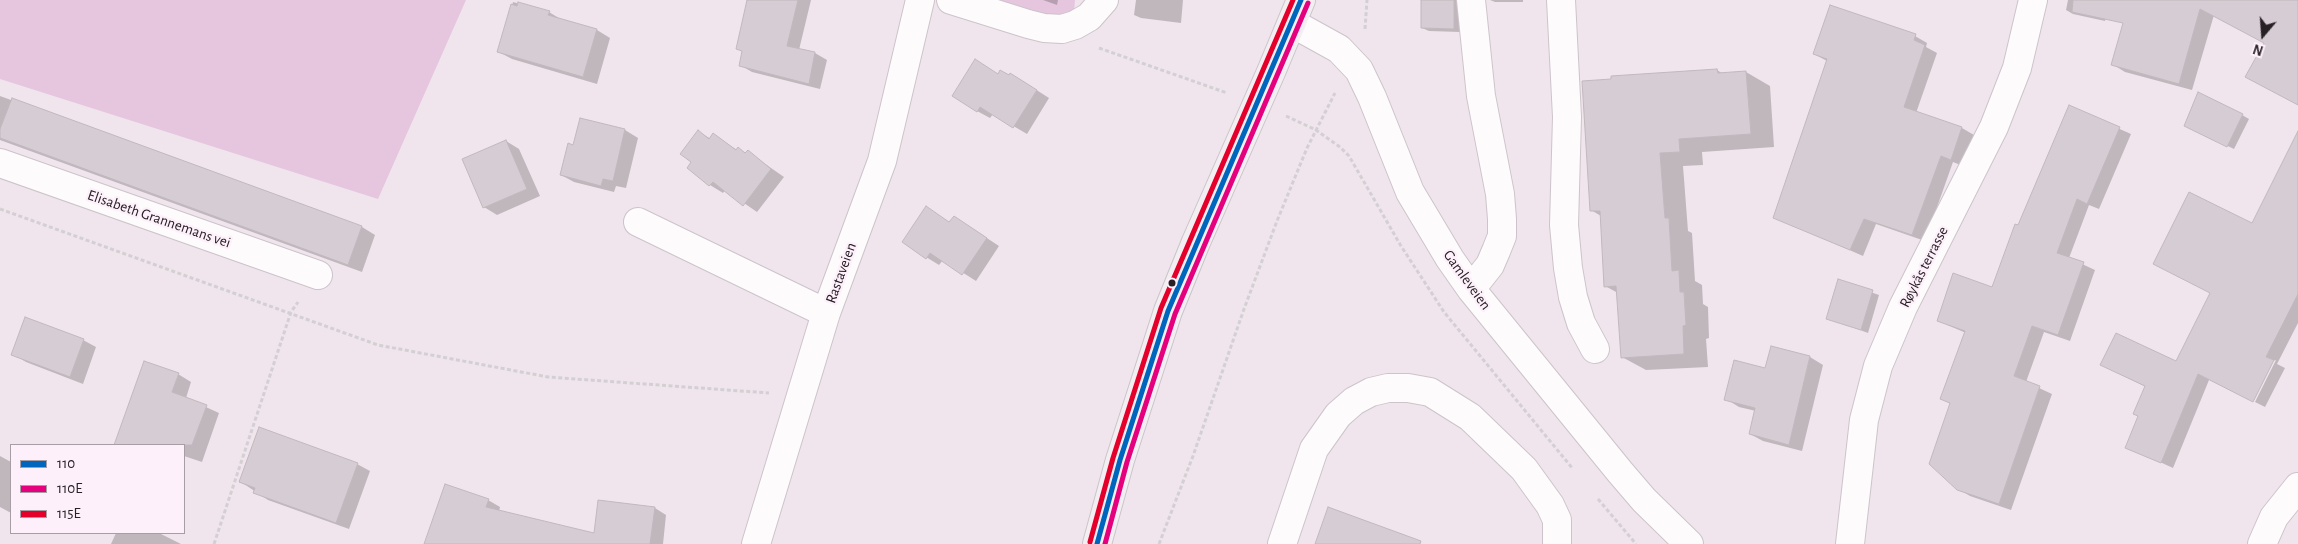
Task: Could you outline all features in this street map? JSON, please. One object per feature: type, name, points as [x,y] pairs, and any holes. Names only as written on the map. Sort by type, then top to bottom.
[{"type":"main road","points":[[1097,544],[1126,442],[1168,311],[1296,11]]},
{"type":"street","name":"Rastaveien","points":[[756,544],[826,313],[882,161],[920,0]]},
{"type":"street","points":[[951,0],[1044,28],[1062,28],[1075,25],[1090,17],[1104,0]]},
{"type":"street","points":[[1471,0],[1481,96],[1500,194],[1502,236],[1490,264],[1471,289]]},
{"type":"street","points":[[1560,0],[1568,117],[1564,225],[1568,268],[1573,297],[1581,323],[1595,349]]},
{"type":"street","name":"Røykås terrasse","points":[[1850,544],[1864,420],[1878,366],[1903,307],[1994,127],[2017,68],[2033,0]]},
{"type":"street","name":"Gamleveien","points":[[1296,11],[1359,70],[1372,97],[1410,192],[1450,259],[1471,289],[1620,472],[1644,500],[1689,544]]},
{"type":"street","name":"Elisabeth Grannemans vei","points":[[0,163],[318,276]]},
{"type":"street","points":[[638,222],[826,313]]},
{"type":"street","points":[[1282,544],[1314,450],[1338,415],[1354,401],[1371,392],[1388,388],[1408,388],[1430,392],[1470,416],[1518,462],[1550,505],[1557,520],[1557,544]]},
{"type":"street","points":[[2262,544],[2274,517],[2298,487]]},
{"type":"path","points":[[1365,29],[1367,0]]},
{"type":"path","points":[[1096,47],[1235,96]]},
{"type":"path","points":[[1159,544],[1194,456],[1250,291],[1290,187],[1339,85]]},
{"type":"path","points":[[1283,114],[1316,130]]},
{"type":"path","points":[[0,209],[291,312],[378,345],[548,377],[802,395]]},
{"type":"path","points":[[214,544],[291,312],[318,276]]},
{"type":"shaded area","points":[[0,0],[466,0],[378,199],[0,79]]},
{"type":"shaded area","points":[[962,0],[1075,0],[1073,26]]},
{"type":"building","points":[[747,0],[798,0],[787,46],[815,52],[809,84],[739,66],[742,51],[736,49]]},
{"type":"building","points":[[1421,0],[1454,0],[1454,29],[1421,28]]},
{"type":"building","points":[[2073,0],[2298,0],[2298,105],[2245,77],[2264,43],[2200,9],[2179,84],[2111,65],[2123,23],[2072,12]]},
{"type":"building","points":[[518,2],[550,11],[548,15],[597,29],[583,77],[497,52],[511,4],[517,6]]},
{"type":"building","points":[[1830,5],[1916,34],[1914,40],[1925,45],[1904,107],[1962,127],[1951,160],[1941,156],[1912,235],[1864,219],[1850,250],[1773,218],[1827,59],[1813,54]]},
{"type":"building","points":[[975,59],[998,74],[1000,70],[1009,75],[1010,73],[1037,90],[1013,128],[980,107],[977,112],[952,96]]},
{"type":"building","points":[[1717,69],[1718,73],[1746,71],[1751,134],[1679,139],[1680,152],[1660,153],[1665,218],[1669,218],[1672,271],[1679,270],[1680,292],[1684,292],[1686,325],[1683,326],[1684,354],[1621,358],[1616,286],[1604,287],[1600,211],[1590,211],[1582,81],[1611,79],[1611,76]]},
{"type":"building","points":[[2198,92],[2243,114],[2227,147],[2184,126]]},
{"type":"building","points":[[12,98],[362,226],[348,265],[0,138],[0,129]]},
{"type":"building","points":[[2069,105],[2120,127],[2087,204],[2077,199],[2057,253],[2084,262],[2058,335],[2032,326],[2014,376],[2040,386],[1999,504],[1957,490],[1929,464],[1950,403],[1940,399],[1965,331],[1937,321],[1953,273],[1992,287],[2015,224],[2018,225]]},
{"type":"building","points":[[580,118],[625,129],[613,181],[603,179],[601,186],[560,175],[568,143],[573,145]]},
{"type":"building","points":[[698,130],[709,139],[713,133],[736,150],[738,147],[745,153],[748,150],[771,169],[743,206],[713,182],[709,186],[687,168],[691,162],[680,154]]},
{"type":"building","points":[[2298,131],[2298,294],[2266,357],[2274,360],[2253,402],[2198,374],[2161,463],[2125,448],[2138,416],[2133,414],[2145,386],[2100,365],[2116,333],[2176,361],[2210,293],[2153,264],[2189,192],[2252,223]]},
{"type":"building","points":[[506,140],[527,189],[483,208],[462,159]]},
{"type":"building","points":[[926,206],[949,222],[954,216],[987,238],[962,275],[930,253],[926,259],[902,242]]},
{"type":"building","points":[[1838,279],[1873,290],[1861,330],[1826,319]]},
{"type":"building","points":[[25,317],[84,339],[70,377],[11,355]]},
{"type":"building","points":[[1771,346],[1810,356],[1789,445],[1749,434],[1755,408],[1724,400],[1734,360],[1765,368]]},
{"type":"building","points":[[144,361],[179,373],[172,392],[207,405],[192,445],[114,444]]},
{"type":"building","points":[[259,427],[358,463],[336,523],[253,493],[255,488],[239,482]]},
{"type":"building","points":[[445,484],[489,499],[486,507],[594,533],[598,500],[655,507],[650,544],[424,544]]},
{"type":"building","points":[[1328,507],[1421,541],[1420,544],[1315,544]]},
{"type":"transit line","name":"115E","points":[[1090,542],[1113,458],[1161,308],[1293,0]]},
{"type":"transit line","name":"110","points":[[1097,544],[1120,460],[1168,311],[1301,0]]},
{"type":"transit line","name":"110E","points":[[1105,544],[1127,462],[1175,314],[1308,3]]}]
